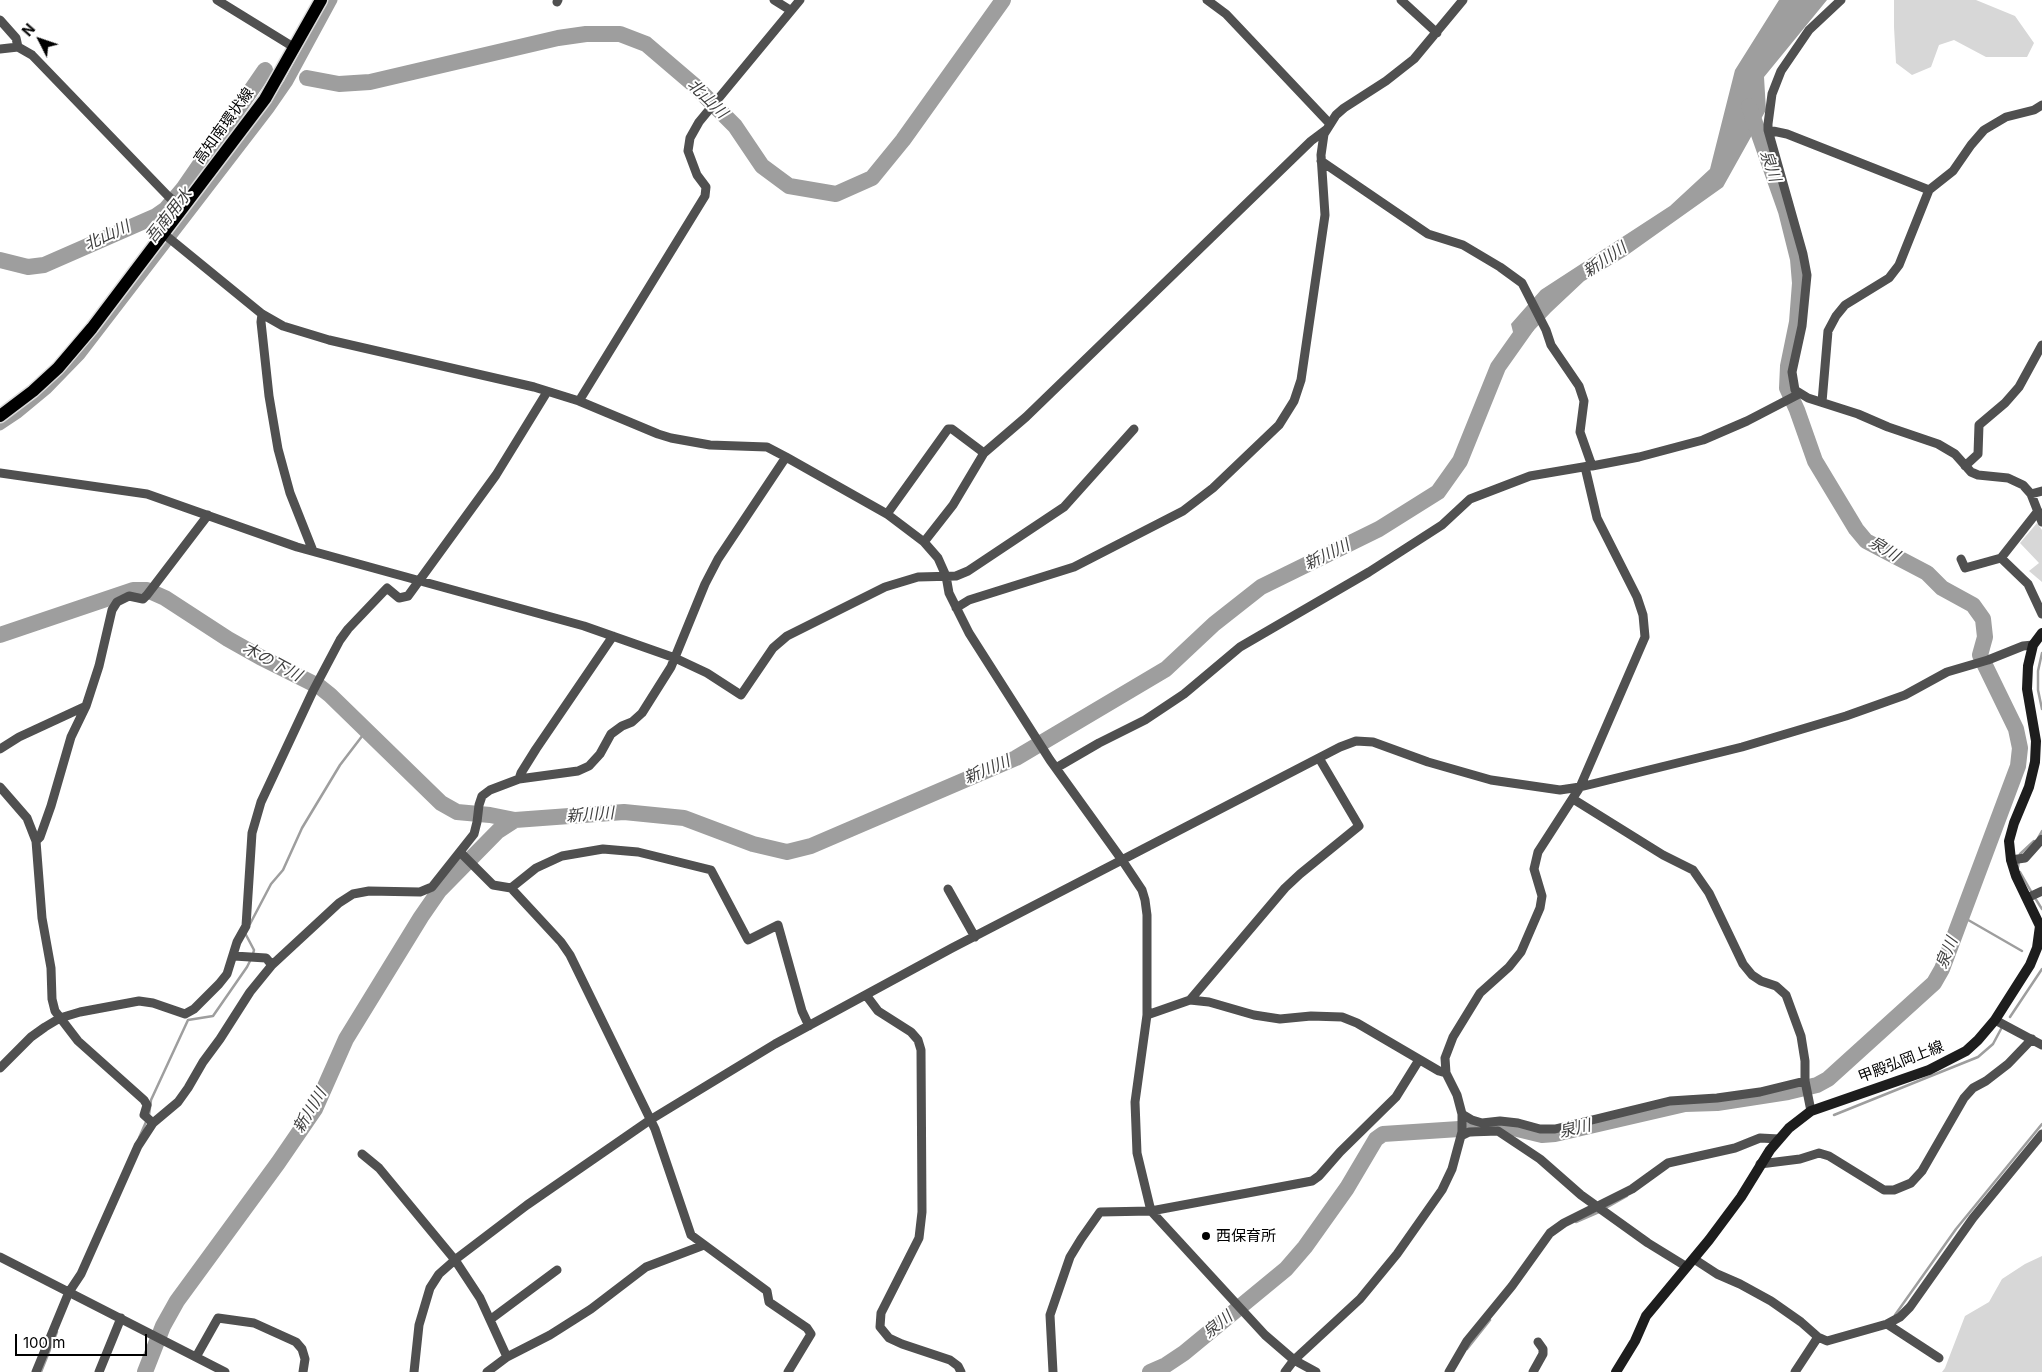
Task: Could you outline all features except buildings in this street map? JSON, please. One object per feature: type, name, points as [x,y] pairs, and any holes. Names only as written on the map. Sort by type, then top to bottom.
[{"type":"main road","name":"高知南環状線","points":[[0,416],[33,391],[58,368],[168,237],[180,206],[264,99],[321,0]]},
{"type":"main road","name":"甲殿弘岡上線","points":[[1616,1372],[1635,1341],[1646,1316],[1741,1197],[1760,1164],[1789,1128],[1811,1111],[1936,1067],[1972,1045],[1995,1020],[2025,974],[2037,948],[2040,926],[2035,895],[2016,876],[2011,860],[2009,841],[2014,823],[2029,787],[2035,762],[2036,741],[2027,689],[2028,666],[2033,645],[2042,633]]},
{"type":"street","points":[[216,0],[295,48]]},
{"type":"street","points":[[774,0],[790,10]]},
{"type":"street","points":[[579,401],[704,196],[706,187],[697,175],[688,151],[690,138],[699,122],[800,0]]},
{"type":"street","points":[[1207,0],[1226,14],[1328,127]]},
{"type":"street","points":[[1401,0],[1437,33]]},
{"type":"street","points":[[956,608],[969,600],[1074,567],[1183,511],[1213,488],[1279,426],[1294,401],[1301,380],[1325,215],[1322,161],[1324,134],[1344,108],[1399,72],[1414,58],[1463,0]]},
{"type":"street","points":[[1794,398],[1795,390],[1792,372],[1802,326],[1807,275],[1803,254],[1768,130],[1772,94],[1781,71],[1809,30],[1841,0]]},
{"type":"street","points":[[0,20],[16,38],[18,47]]},
{"type":"street","points":[[0,50],[18,47],[32,55],[168,196],[180,206]]},
{"type":"street","points":[[1822,402],[1828,330],[1845,305],[1889,278],[1899,266],[1929,190],[1953,171],[1984,130],[2006,117],[2034,110],[2042,105]]},
{"type":"street","points":[[924,542],[953,505],[984,453],[1033,410],[1311,141],[1328,127]]},
{"type":"street","points":[[1768,130],[1786,134],[1929,190]]},
{"type":"street","points":[[1285,1372],[1294,1360],[1360,1299],[1397,1254],[1442,1190],[1452,1169],[1462,1126],[1457,1094],[1446,1072],[1446,1058],[1453,1036],[1480,993],[1509,967],[1521,952],[1540,908],[1542,896],[1534,869],[1538,852],[1580,787],[1645,637],[1643,615],[1637,597],[1596,518],[1580,432],[1584,401],[1579,386],[1551,345],[1546,330],[1522,284],[1500,267],[1463,245],[1428,234],[1322,161]]},
{"type":"street","points":[[168,237],[262,314],[298,332],[512,381],[579,401],[658,434],[710,445],[766,447],[887,514],[924,542],[938,558],[946,576],[949,593],[969,633],[1053,764],[1142,890],[1147,915],[1147,1015],[1135,1102],[1137,1153],[1152,1210],[1265,1335],[1294,1360],[1316,1372]]},
{"type":"street","points":[[262,314],[261,322],[268,387],[278,449],[290,493],[313,551]]},
{"type":"street","points":[[1965,466],[1978,454],[1979,425],[2005,403],[2019,387],[2042,345]]},
{"type":"street","points":[[0,1068],[31,1037],[60,1018],[80,1012],[139,1001],[154,1003],[185,1014],[194,1009],[219,984],[227,974],[238,942],[246,926],[252,833],[261,802],[313,690],[348,629],[387,588],[399,598],[408,596],[420,581],[496,475],[547,392]]},
{"type":"street","points":[[1053,764],[1145,720],[1184,694],[1240,647],[1369,572],[1442,525],[1470,499],[1530,476],[1639,457],[1703,440],[1794,398],[1822,402],[1938,444],[1955,454],[1970,472],[1978,475],[2008,478],[2023,485],[2032,494],[2042,522]]},
{"type":"street","points":[[887,514],[948,429],[952,429],[984,453]]},
{"type":"street","points":[[0,473],[146,494],[313,551],[584,626],[675,658],[707,673],[741,694],[773,648],[787,636],[885,587],[918,577],[956,576],[968,571],[1064,507],[1134,429]]},
{"type":"street","points":[[36,1372],[69,1292],[81,1274],[150,1119],[178,1102],[250,992],[272,965],[339,903],[353,894],[369,891],[420,892],[432,887],[461,854],[474,834],[482,796],[490,790],[519,779],[578,771],[589,766],[600,754],[611,734],[642,714],[671,667],[701,593],[718,560],[786,457]]},
{"type":"street","points":[[2032,494],[2039,490],[2042,491]]},
{"type":"street","points":[[1960,558],[1965,568],[2001,558],[2038,511]]},
{"type":"street","points":[[36,841],[40,837],[51,806],[71,737],[86,706],[99,666],[112,610],[117,602],[129,596],[143,599],[208,515]]},
{"type":"street","points":[[2001,558],[2028,584],[2042,614]]},
{"type":"street","points":[[519,779],[536,749],[613,636]]},
{"type":"street","points":[[414,1372],[419,1325],[430,1288],[439,1274],[454,1260],[527,1205],[650,1120],[775,1044],[975,936],[1340,747],[1356,741],[1373,742],[1428,762],[1491,780],[1560,790],[1580,787],[1742,748],[1846,716],[1905,695],[1947,672],[1988,660],[2023,646],[2033,645]]},
{"type":"street","points":[[0,749],[19,736],[86,706]]},
{"type":"street","points":[[1190,1000],[1285,888],[1359,826],[1318,758]]},
{"type":"street","points":[[0,787],[27,818],[36,841],[42,918],[51,968],[52,999],[55,1011],[78,1041],[144,1100],[147,1104],[144,1115],[150,1119]]},
{"type":"street","points":[[1573,799],[1663,856],[1693,870],[1709,894],[1743,964],[1752,975],[1761,981],[1776,986],[1786,995],[1801,1036],[1806,1086],[1811,1111]]},
{"type":"street","points":[[2011,860],[2025,858],[2042,839]]},
{"type":"street","points":[[511,888],[536,868],[562,856],[603,849],[638,852],[710,870],[748,940],[778,925],[802,1011],[809,1026]]},
{"type":"street","points":[[461,854],[493,885],[511,888],[561,942],[570,955],[650,1120],[666,1161],[686,1227],[691,1235],[767,1291],[769,1302],[808,1328],[811,1334],[788,1372]]},
{"type":"street","points":[[948,889],[975,936]]},
{"type":"street","points":[[234,956],[266,958],[272,965]]},
{"type":"street","points":[[866,995],[878,1010],[911,1032],[918,1040],[921,1050],[922,1212],[919,1238],[881,1312],[880,1328],[890,1338],[950,1360],[958,1366],[961,1372]]},
{"type":"street","points":[[1147,1015],[1190,1000],[1209,1002],[1254,1016],[1280,1019],[1342,1016],[1439,1071],[1446,1072]]},
{"type":"street","points":[[1995,1020],[2042,1045]]},
{"type":"street","points":[[1760,1164],[1800,1159],[1819,1154],[1828,1156],[1884,1190],[1894,1190],[1911,1183],[1922,1171],[1964,1098],[1973,1088],[1986,1081],[2008,1064],[2032,1039]]},
{"type":"street","points":[[1053,1372],[1050,1315],[1070,1257],[1100,1212],[1152,1210],[1312,1181],[1396,1097],[1419,1060]]},
{"type":"street","points":[[1462,1126],[1472,1120],[1482,1123],[1518,1122],[1540,1129],[1555,1129],[1670,1101],[1717,1098],[1806,1086]]},
{"type":"street","points":[[1462,1126],[1468,1132],[1498,1131],[1540,1159],[1581,1195],[1648,1243],[1740,1284],[1771,1301],[1822,1339]]},
{"type":"street","points":[[1796,1372],[1822,1339],[1887,1324],[1900,1317],[1910,1307],[1973,1218],[2042,1134]]},
{"type":"street","points":[[1448,1372],[1467,1341],[1512,1286],[1550,1233],[1564,1223],[1602,1209],[1668,1163],[1735,1148],[1760,1138],[1780,1139]]},
{"type":"street","points":[[362,1154],[379,1168],[454,1260],[480,1298],[507,1357]]},
{"type":"street","points":[[487,1372],[507,1357],[550,1335],[591,1309],[646,1267],[704,1245]]},
{"type":"street","points":[[0,1257],[225,1372]]},
{"type":"street","points":[[491,1319],[557,1270]]},
{"type":"street","points":[[99,1372],[121,1318]]},
{"type":"street","points":[[196,1357],[218,1318],[254,1323],[296,1342],[302,1349],[306,1359],[304,1372]]},
{"type":"street","points":[[1887,1324],[1939,1358]]},
{"type":"street","points":[[1533,1372],[1544,1354],[1538,1342]]},
{"type":"shaded area","points":[[1894,0],[1976,0],[2015,16],[2034,43],[2027,57],[1986,57],[1954,40],[1939,45],[1931,67],[1912,75],[1896,63]]},
{"type":"shaded area","points":[[2037,523],[2042,530],[2042,582],[2029,571],[2039,563],[2020,543]]},
{"type":"shaded area","points":[[2042,1256],[2042,1372],[1942,1372],[1965,1316],[1989,1302],[2002,1279],[2025,1264]]},
{"type":"water","points":[[1779,0],[1827,0],[1764,77],[1766,110],[1723,187],[1626,256],[1584,281],[1517,348],[1511,324],[1541,290],[1670,206],[1710,169],[1735,70]]},
{"type":"waterway","name":"吾南用水","points":[[0,426],[47,390],[81,355],[270,109],[288,83],[333,0]]},
{"type":"waterway","name":"北山川","points":[[307,78],[339,84],[370,82],[558,38],[586,34],[620,34],[646,44],[694,85],[735,126],[762,166],[789,186],[836,194],[872,178],[903,140],[1003,0]]},
{"type":"waterway","name":"北山川","points":[[0,260],[28,267],[44,265],[156,216],[166,209],[183,189],[265,70]]},
{"type":"waterway","name":"泉川","points":[[1150,1372],[1166,1365],[1184,1353],[1286,1269],[1305,1247],[1347,1188],[1376,1139],[1383,1134],[1505,1126],[1542,1135],[1555,1134],[1685,1104],[1717,1103],[1788,1092],[1817,1085],[1828,1079],[1934,983],[1942,969],[2018,766],[2020,748],[2016,729],[1980,655],[1985,637],[1983,619],[1973,605],[1942,588],[1927,573],[1866,541],[1856,529],[1815,461],[1787,388],[1788,366],[1797,322],[1800,283],[1798,259],[1786,211],[1749,106]]},
{"type":"waterway","name":"新川川","points":[[145,1372],[163,1326],[177,1301],[315,1109],[346,1039],[421,917],[439,891],[498,831],[515,820],[624,812],[684,818],[753,844],[787,852],[811,846],[1016,758],[1166,669],[1214,624],[1261,587],[1379,529],[1438,492],[1460,461],[1498,367],[1527,326]]},
{"type":"waterway","name":"木の下川","points":[[0,635],[133,590],[147,590],[165,598],[228,639],[260,657],[320,687],[441,803],[457,812],[490,815],[515,820]]},
{"type":"waterway","points":[[2042,653],[2038,671],[2038,690],[2042,709]]},
{"type":"waterway","points":[[250,924],[271,884],[283,870],[302,828],[340,765],[366,731]]},
{"type":"waterway","points":[[2038,838],[2042,831]]},
{"type":"waterway","points":[[2018,867],[2020,854],[2034,841]]},
{"type":"waterway","points":[[2020,872],[2032,893]]},
{"type":"waterway","points":[[2035,898],[2042,909]]},
{"type":"waterway","points":[[1963,917],[2022,951]]},
{"type":"waterway","points":[[245,933],[254,950],[253,954]]},
{"type":"waterway","points":[[139,1138],[149,1115],[151,1100],[188,1020],[213,1016],[251,959]]},
{"type":"waterway","points":[[2010,1017],[2042,969]]},
{"type":"waterway","points":[[1834,1115],[1978,1057],[1993,1044],[2001,1029]]},
{"type":"waterway","points":[[1895,1315],[1956,1229],[2042,1124]]},
{"type":"waterway","points":[[1604,1209],[1627,1196]]},
{"type":"waterway","points":[[1576,1222],[1599,1212]]},
{"type":"waterway","points":[[1467,1349],[1490,1320]]},
{"type":"waterway","points":[[41,1372],[57,1332]]},
{"type":"place","name":"西保育所","points":[[1206,1236]]}]
